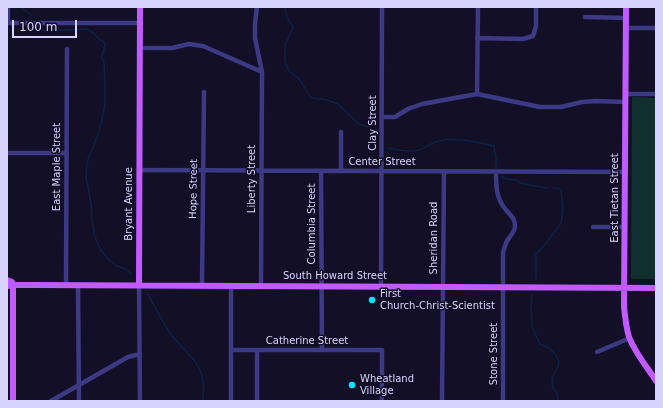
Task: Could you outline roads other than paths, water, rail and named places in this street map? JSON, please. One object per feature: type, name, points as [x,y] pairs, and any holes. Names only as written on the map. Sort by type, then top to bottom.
[{"type":"main road","name":"Bryant Avenue","points":[[139,285],[140,7]]},
{"type":"main road","name":"East Tietan Street","points":[[626,7],[624,312],[626,325],[634,347],[656,381]]},
{"type":"main road","points":[[7,280],[12,282],[10,286],[10,392],[13,401]]},
{"type":"main road","name":"South Howard Street","points":[[10,286],[139,285],[656,288]]},
{"type":"street","points":[[8,7],[7,23],[140,23]]},
{"type":"street","name":"Liberty Street","points":[[257,7],[255,38],[262,72],[261,286]]},
{"type":"street","name":"Clay Street","points":[[381,286],[382,7]]},
{"type":"street","points":[[477,94],[478,7]]},
{"type":"street","points":[[478,38],[523,40],[533,36],[536,26],[536,7]]},
{"type":"street","points":[[585,17],[626,18]]},
{"type":"street","points":[[626,28],[656,28]]},
{"type":"street","points":[[140,48],[172,48],[189,44],[203,46],[262,72]]},
{"type":"street","name":"East Maple Street","points":[[66,285],[67,49]]},
{"type":"street","name":"Hope Street","points":[[202,286],[204,92]]},
{"type":"street","points":[[382,117],[395,117],[408,108],[422,104],[477,94],[540,107],[561,107],[582,102],[596,101],[626,102]]},
{"type":"street","points":[[626,94],[656,94]]},
{"type":"street","points":[[340,171],[341,132]]},
{"type":"street","points":[[7,153],[66,153]]},
{"type":"street","name":"Center Street","points":[[139,170],[625,172]]},
{"type":"street","name":"Columbia Street","points":[[321,171],[322,350]]},
{"type":"street","name":"Sheridan Road","points":[[442,401],[444,172]]},
{"type":"street","name":"Stone Street","points":[[496,172],[496,186],[499,198],[503,206],[511,214],[515,226],[513,234],[506,242],[503,253],[503,401]]},
{"type":"street","points":[[592,227],[625,227]]},
{"type":"street","points":[[78,285],[79,401]]},
{"type":"street","name":"Bryant Avenue","points":[[139,285],[140,401]]},
{"type":"street","points":[[231,286],[231,401]]},
{"type":"street","points":[[597,352],[630,338]]},
{"type":"street","name":"Catherine Street","points":[[231,350],[382,350],[382,401]]},
{"type":"street","points":[[257,350],[257,401]]},
{"type":"street","points":[[51,401],[128,357],[140,354]]},
{"type":"waterway","points":[[22,7],[32,16]]},
{"type":"waterway","points":[[285,7],[287,17],[293,26],[285,45],[285,61],[289,71],[298,78],[312,98],[327,100],[338,104],[359,124],[368,127],[374,132],[377,137]]},
{"type":"waterway","points":[[41,30],[87,29],[104,42],[105,45],[102,57],[104,63],[105,103],[99,132],[87,162],[86,176],[95,237],[100,249],[107,258],[117,266],[126,269],[131,274]]},
{"type":"waterway","points":[[388,148],[412,151],[419,150],[436,142],[446,140],[474,142],[494,146],[496,168]]},
{"type":"waterway","points":[[502,177],[517,180],[520,183],[548,188]]},
{"type":"waterway","points":[[536,279],[536,254],[561,223],[563,208],[561,190],[558,188],[553,188]]},
{"type":"waterway","points":[[147,293],[170,333],[199,368],[202,375],[203,401]]},
{"type":"waterway","points":[[532,294],[532,327],[540,344],[549,348],[556,355],[559,362],[552,378],[553,388],[557,393],[558,401]]},
{"type":"place","name":"First Church-Christ-Scientist","points":[[372,300]]},
{"type":"place","name":"Wheatland Village","points":[[352,385]]}]
